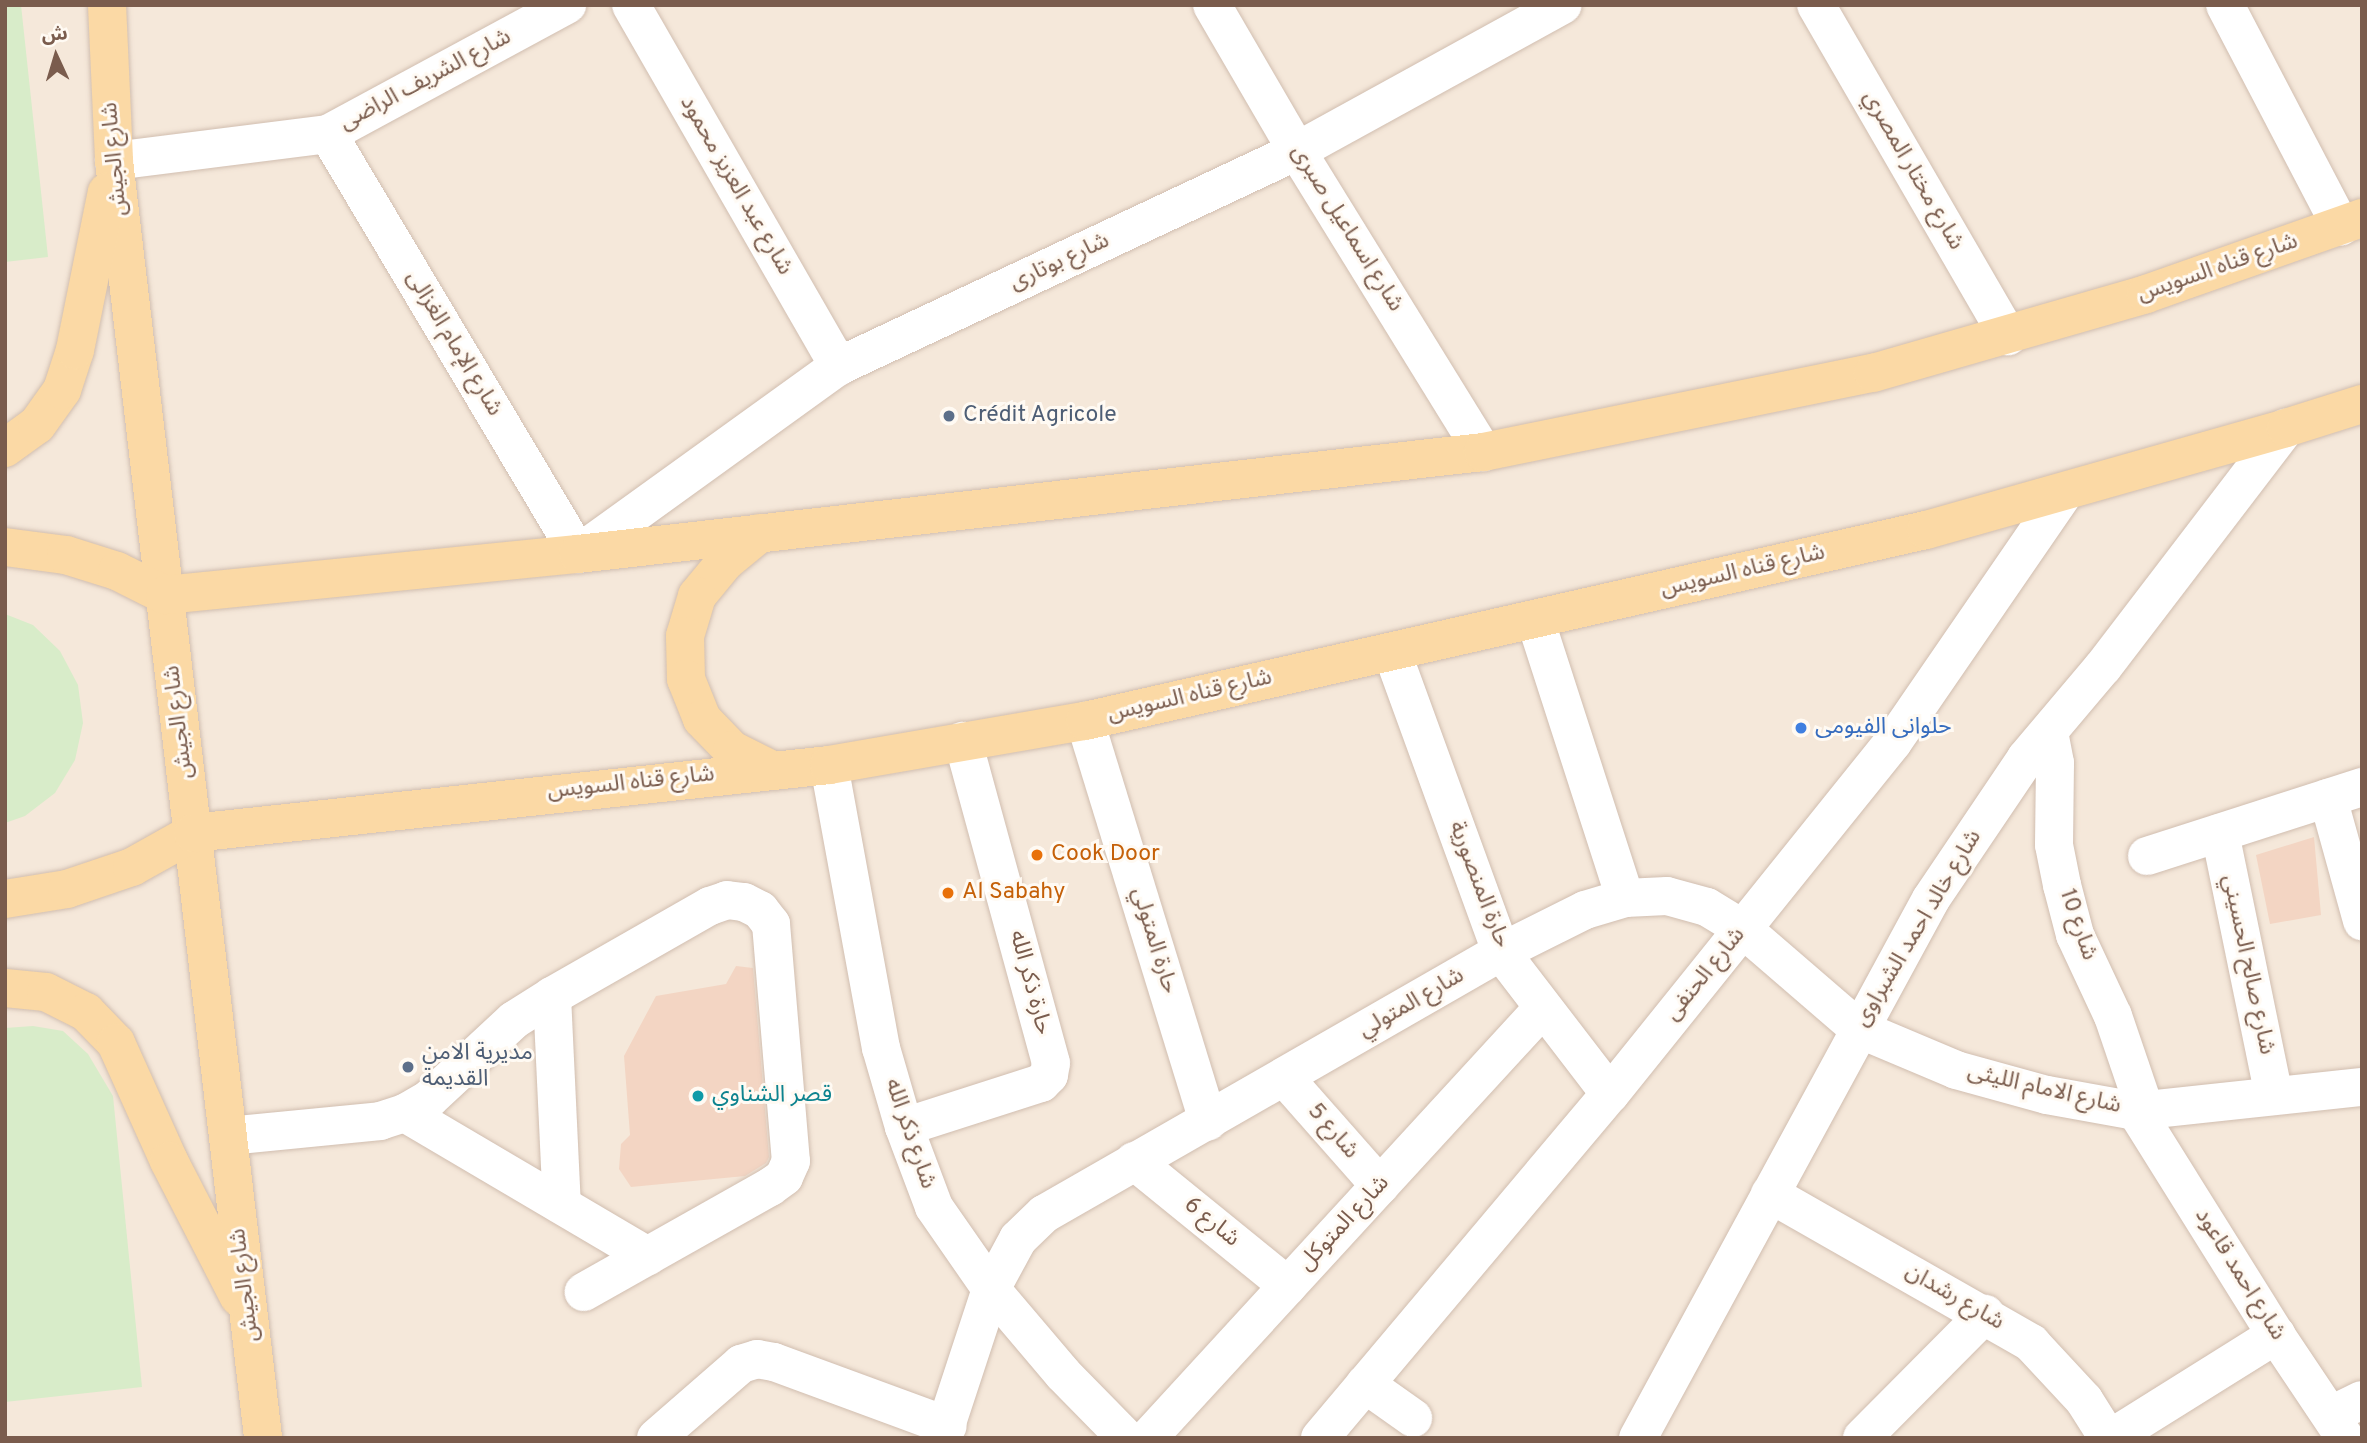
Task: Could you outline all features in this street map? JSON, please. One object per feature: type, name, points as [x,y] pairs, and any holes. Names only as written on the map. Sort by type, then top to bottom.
[{"type":"main road","name":"شارع الجيش","points":[[107,5],[114,161],[263,1438]]},
{"type":"main road","points":[[5,448],[37,425],[62,390],[75,350],[114,161]]},
{"type":"main road","name":"شارع قناه السويس","points":[[165,596],[578,554],[1483,452],[1873,373],[2146,294],[2351,222]]},
{"type":"main road","name":"شارع قناه السويس","points":[[5,899],[66,889],[132,867],[193,833],[770,769],[829,765],[1085,720],[1926,530],[2362,404]]},
{"type":"main road","points":[[760,533],[725,562],[697,596],[685,636],[686,679],[702,719],[732,750],[770,769]]},
{"type":"main road","points":[[5,547],[66,555],[117,571],[165,596]]},
{"type":"main road","points":[[5,988],[46,992],[86,1012],[116,1043],[169,1161],[250,1318]]},
{"type":"street","name":"شارع الشريف الراضى","points":[[114,161],[328,134],[567,5]]},
{"type":"street","name":"شارع عبد العزيز محمود","points":[[631,5],[839,366]]},
{"type":"street","name":"شارع اسماعيل صبرى","points":[[1212,5],[1297,151],[1483,452]]},
{"type":"street","name":"شارع بوتارى","points":[[578,554],[839,366],[1297,151],[1563,5]]},
{"type":"street","name":"شارع مختار المصري","points":[[1816,5],[2008,336]]},
{"type":"street","points":[[2225,5],[2351,222]]},
{"type":"street","name":"شارع الإمام الغزالى","points":[[328,134],[578,554]]},
{"type":"street","name":"شارع خالد احمد الشبراوى","points":[[1639,1438],[1931,899],[2026,758],[2103,667],[2286,428]]},
{"type":"street","name":"شارع الحنفى","points":[[1320,1438],[1609,1094],[1893,742],[2065,492]]},
{"type":"street","points":[[1535,619],[1625,898]]},
{"type":"street","name":"حارة المنصورية","points":[[1392,652],[1502,952],[1542,1009],[1609,1094]]},
{"type":"street","name":"حارة المتولي","points":[[1085,720],[1209,1122]]},
{"type":"street","name":"شارع 10","points":[[2049,732],[2055,762],[2054,845],[2062,885],[2076,935],[2113,1016],[2140,1110]]},
{"type":"street","name":"حارة ذكر الله","points":[[904,1127],[1041,1083],[1048,1075],[1051,1063],[963,741]]},
{"type":"street","name":"شارع ذكر الله","points":[[829,765],[881,1048],[904,1127],[933,1207],[991,1289],[1063,1374],[1126,1438]]},
{"type":"street","points":[[2147,856],[2345,792],[2362,921]]},
{"type":"street","name":"شارع صالح الحسيني","points":[[2220,833],[2274,1096]]},
{"type":"street","name":"شارع المتولي","points":[[945,1432],[991,1289],[1018,1239],[1044,1214],[1502,952],[1585,910],[1625,898],[1667,896],[1707,907],[1743,929],[1859,1029]]},
{"type":"street","points":[[229,1136],[380,1121],[405,1113],[429,1099],[514,1020],[552,996],[710,906],[727,900],[744,902],[760,910],[771,924],[791,1161],[784,1177],[770,1187],[584,1292]]},
{"type":"street","points":[[552,996],[562,1205]]},
{"type":"street","name":"شارع المتوكل","points":[[1148,1438],[1542,1009]]},
{"type":"street","name":"شارع الامام الليثى","points":[[1859,1029],[1956,1070],[2047,1095],[2140,1110],[2274,1096],[2360,1092]]},
{"type":"street","name":"شارع 5","points":[[1284,1077],[1380,1186]]},
{"type":"street","name":"شارع احمد قاعود","points":[[2140,1110],[2276,1335],[2346,1418]]},
{"type":"street","points":[[405,1113],[648,1256]]},
{"type":"street","name":"شارع 6","points":[[1134,1161],[1288,1286]]},
{"type":"street","name":"شارع رشدان","points":[[1770,1194],[1985,1314],[2031,1343],[2060,1372],[2099,1420],[2109,1438]]},
{"type":"street","points":[[1862,1438],[1985,1314]]},
{"type":"street","points":[[2109,1438],[2276,1335]]},
{"type":"street","points":[[656,1438],[741,1364],[757,1359],[774,1362],[945,1432]]},
{"type":"street","points":[[1365,1384],[1413,1418]]},
{"type":"shaded area","points":[[5,5],[2362,5],[2362,1438],[5,1438]]},
{"type":"green space","points":[[5,5],[21,5],[48,257],[5,262]]},
{"type":"green space","points":[[5,614],[33,625],[60,651],[78,685],[83,723],[75,760],[55,793],[25,816],[5,823]]},
{"type":"green space","points":[[33,1026],[63,1031],[88,1054],[113,1096],[142,1387],[5,1402],[5,1028]]},
{"type":"building","points":[[2314,837],[2321,915],[2270,924],[2256,855]]},
{"type":"building","name":"قصر الشناوي","points":[[736,966],[753,968],[769,1157],[766,1163],[745,1176],[631,1187],[619,1169],[621,1144],[630,1135],[624,1056],[656,996],[726,984]]},
{"type":"place","name":"Crédit Agricole","points":[[949,416]]},
{"type":"place","name":"حلوانى الفيومى","points":[[1801,728]]},
{"type":"place","name":"Cook Door","points":[[1037,855]]},
{"type":"place","name":"Al Sabahy","points":[[948,893]]},
{"type":"place","name":"مديرية الامن القديمة","points":[[408,1067]]},
{"type":"place","name":"قصر الشناوي","points":[[698,1096]]}]
